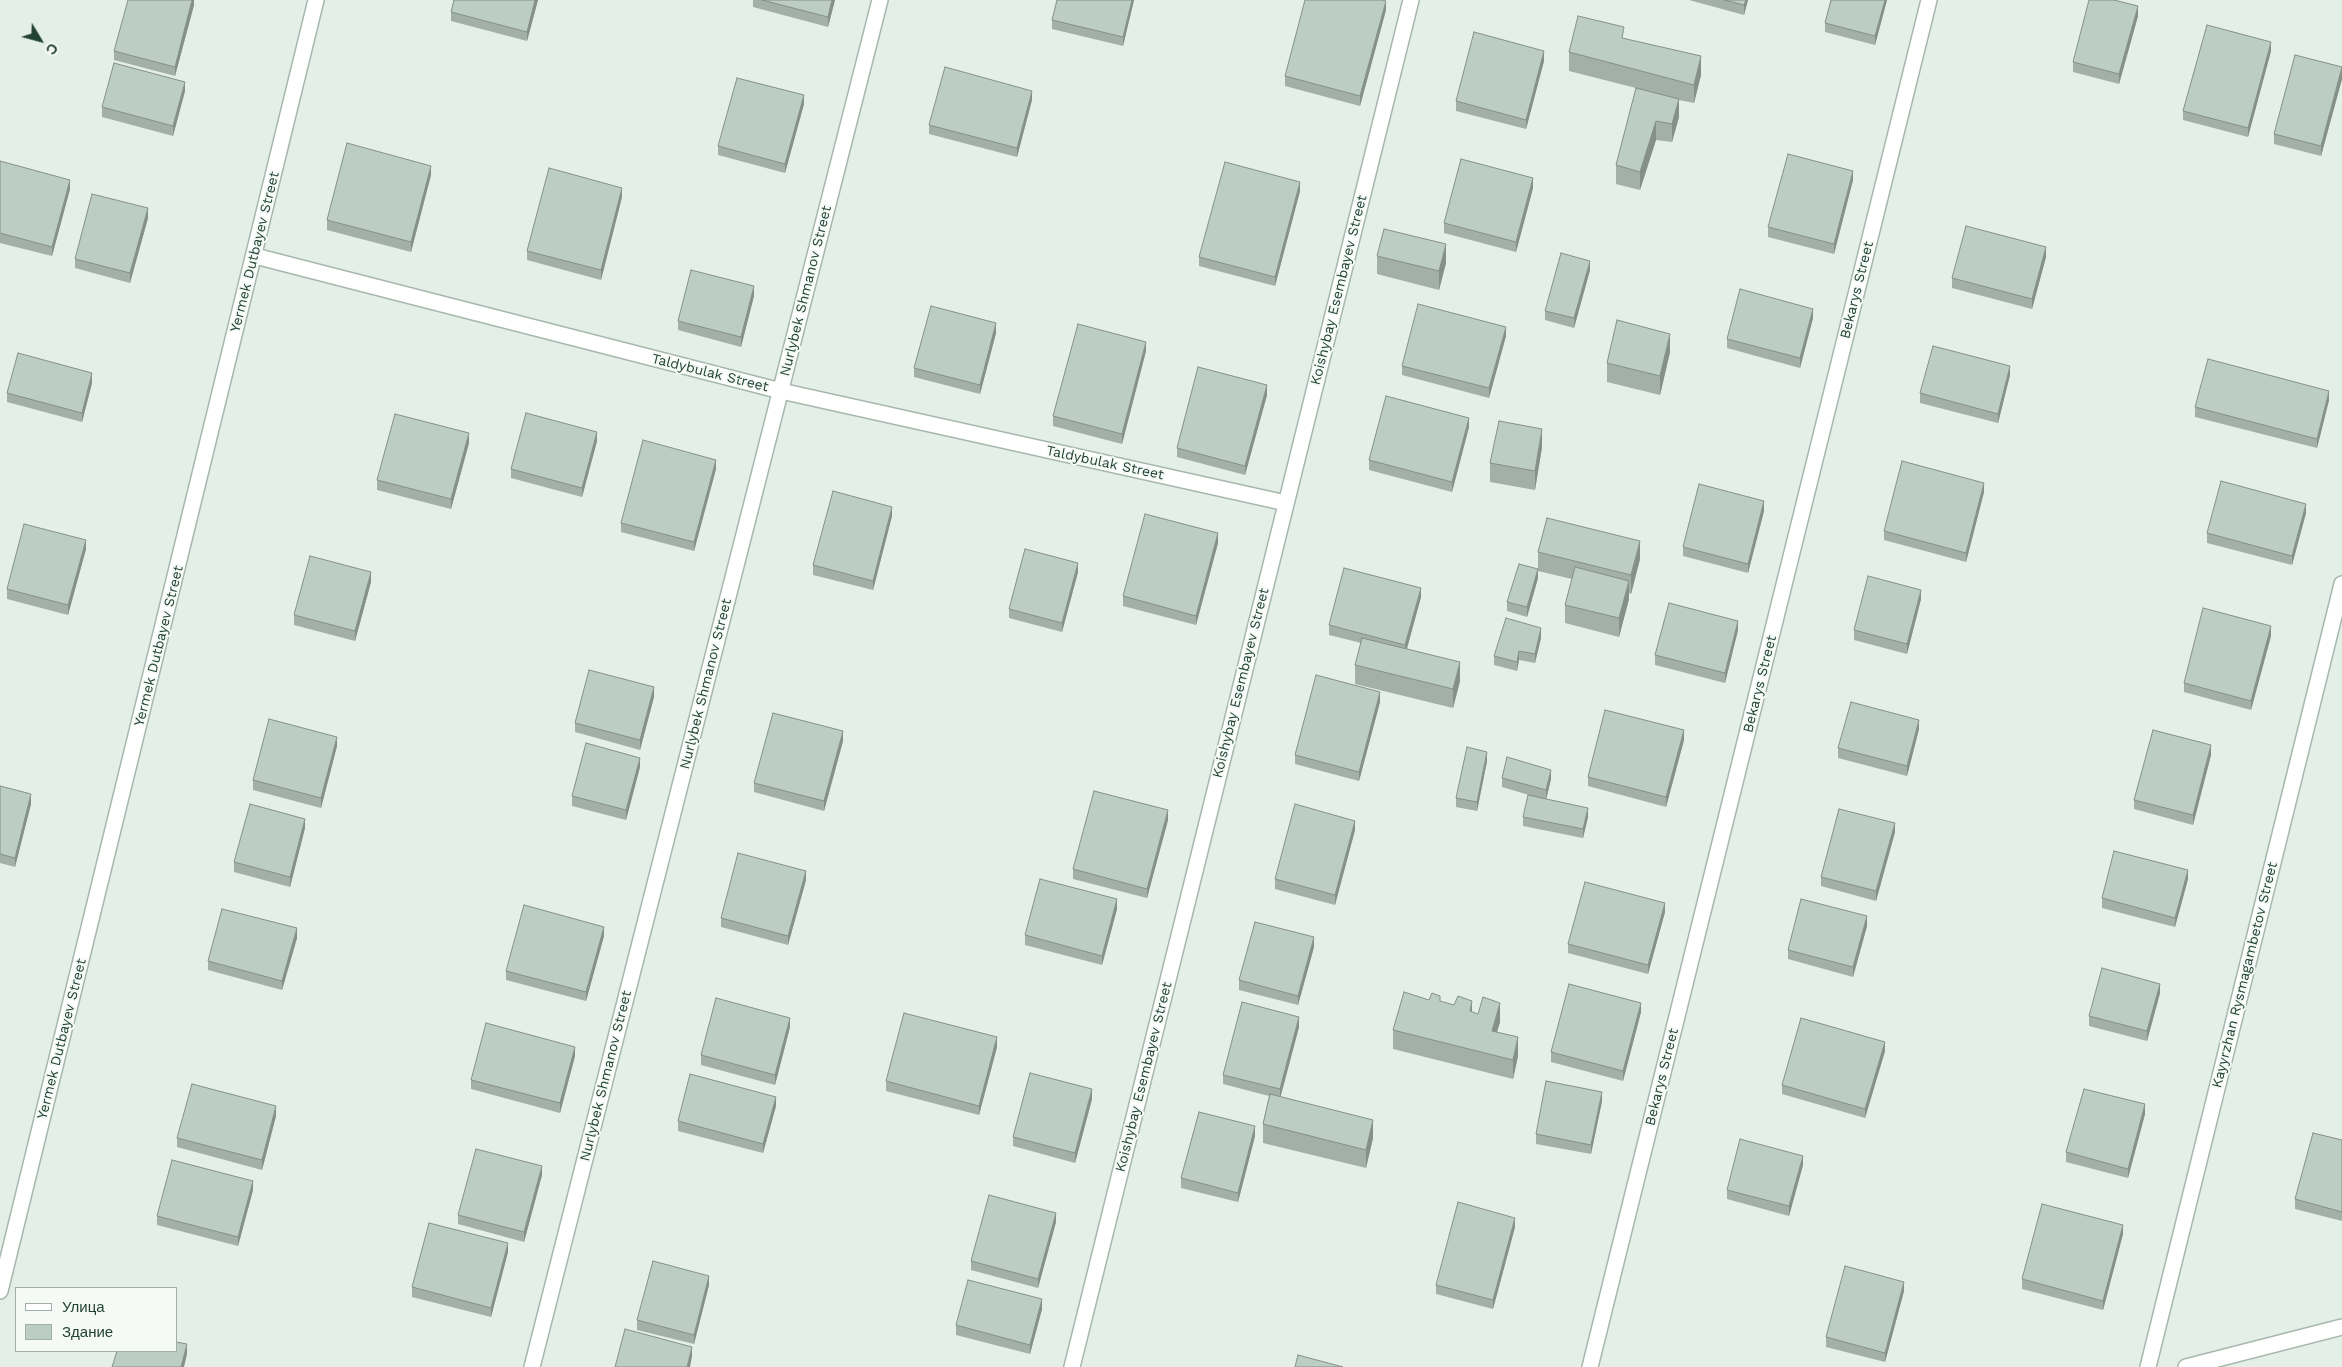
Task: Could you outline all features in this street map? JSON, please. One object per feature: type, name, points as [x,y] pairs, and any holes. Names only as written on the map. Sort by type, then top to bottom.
[{"type":"street","name":"Yermek Dutbayev Street","points":[[0,1291],[4,1256],[255,256],[316,0]]},
{"type":"street","name":"Nurlybek Shmanov Street","points":[[532,1367],[880,0]]},
{"type":"street","name":"Koishybay Esembayev Street","points":[[1072,1367],[1411,0]]},
{"type":"street","name":"Bekarys Street","points":[[1590,1367],[1929,0]]},
{"type":"street","name":"Taldybulak Street","points":[[255,256],[781,391],[1286,503]]},
{"type":"street","name":"Kayyrzhan Rysmagambetov Street","points":[[2148,1367],[2342,584]]},
{"type":"street","points":[[2186,1367],[2342,1327]]},
{"type":"building","points":[[128,0],[192,0],[175,67],[114,51]]},
{"type":"building","points":[[454,0],[535,0],[527,32],[451,12]]},
{"type":"building","points":[[762,0],[832,0],[828,17]]},
{"type":"building","points":[[1057,0],[1132,0],[1123,37],[1052,20]]},
{"type":"building","points":[[1305,0],[1386,1],[1360,96],[1285,76]]},
{"type":"building","points":[[1724,0],[1746,0],[1744,5]]},
{"type":"building","points":[[1831,0],[1885,0],[1875,36],[1825,23]]},
{"type":"building","points":[[2089,0],[2114,0],[2138,6],[2119,74],[2073,62]]},
{"type":"building","points":[[1578,16],[1624,27],[1622,38],[1701,56],[1694,85],[1569,52]]},
{"type":"building","points":[[2207,25],[2271,42],[2248,128],[2183,111]]},
{"type":"building","points":[[1474,32],[1544,51],[1526,120],[1456,101]]},
{"type":"building","points":[[2295,55],[2342,67],[2321,146],[2274,134]]},
{"type":"building","points":[[114,63],[185,82],[173,126],[102,107]]},
{"type":"building","points":[[945,67],[1032,91],[1017,148],[929,125]]},
{"type":"building","points":[[737,78],[804,95],[785,164],[718,146]]},
{"type":"building","points":[[1636,88],[1679,99],[1672,124],[1656,121],[1640,172],[1616,165]]},
{"type":"building","points":[[347,143],[431,166],[411,242],[327,220]]},
{"type":"building","points":[[1788,154],[1853,171],[1834,244],[1768,227]]},
{"type":"building","points":[[1461,159],[1533,178],[1516,242],[1444,223]]},
{"type":"building","points":[[0,161],[70,180],[52,247],[0,233]]},
{"type":"building","points":[[1225,162],[1300,182],[1275,277],[1199,257]]},
{"type":"building","points":[[549,168],[622,188],[601,270],[527,251]]},
{"type":"building","points":[[92,194],[148,208],[130,273],[75,259]]},
{"type":"building","points":[[1966,226],[2046,247],[2032,299],[1952,278]]},
{"type":"building","points":[[1384,229],[1446,244],[1439,271],[1377,256]]},
{"type":"building","points":[[1561,253],[1590,261],[1574,318],[1545,311]]},
{"type":"building","points":[[691,270],[754,286],[741,337],[678,321]]},
{"type":"building","points":[[1740,289],[1813,309],[1800,358],[1727,339]]},
{"type":"building","points":[[1418,304],[1506,327],[1489,388],[1402,366]]},
{"type":"building","points":[[931,306],[996,323],[980,385],[914,368]]},
{"type":"building","points":[[1617,320],[1670,334],[1660,376],[1607,363]]},
{"type":"building","points":[[1078,324],[1146,342],[1122,434],[1053,416]]},
{"type":"building","points":[[1933,346],[2010,366],[1998,414],[1920,393]]},
{"type":"building","points":[[18,353],[92,373],[82,413],[7,393]]},
{"type":"building","points":[[2208,359],[2329,391],[2317,439],[2195,407]]},
{"type":"building","points":[[1198,367],[1267,385],[1245,466],[1177,448]]},
{"type":"building","points":[[1386,396],[1469,418],[1452,482],[1369,460]]},
{"type":"building","points":[[526,413],[597,432],[582,488],[511,469]]},
{"type":"building","points":[[395,414],[469,433],[451,499],[377,480]]},
{"type":"building","points":[[1499,421],[1542,429],[1535,471],[1490,463]]},
{"type":"building","points":[[643,440],[716,460],[694,542],[621,523]]},
{"type":"building","points":[[1902,461],[1984,483],[1966,553],[1884,531]]},
{"type":"building","points":[[2221,481],[2306,504],[2292,556],[2207,533]]},
{"type":"building","points":[[1699,484],[1764,501],[1748,564],[1683,547]]},
{"type":"building","points":[[833,491],[892,507],[873,581],[813,565]]},
{"type":"building","points":[[1145,514],[1218,533],[1196,616],[1123,596]]},
{"type":"building","points":[[1547,518],[1640,541],[1631,575],[1538,552]]},
{"type":"building","points":[[24,524],[86,540],[68,605],[7,589]]},
{"type":"building","points":[[1025,549],[1078,563],[1062,623],[1009,609]]},
{"type":"building","points":[[310,556],[371,572],[355,631],[294,615]]},
{"type":"building","points":[[1519,564],[1538,569],[1527,607],[1507,602]]},
{"type":"building","points":[[1575,567],[1629,581],[1619,618],[1565,605]]},
{"type":"building","points":[[1344,568],[1421,588],[1405,645],[1329,625]]},
{"type":"building","points":[[1868,576],[1921,590],[1907,644],[1854,630]]},
{"type":"building","points":[[1669,603],[1738,621],[1725,673],[1655,655]]},
{"type":"building","points":[[2203,608],[2271,626],[2251,701],[2184,683]]},
{"type":"building","points":[[1506,618],[1541,628],[1535,654],[1519,651],[1517,662],[1494,656]]},
{"type":"building","points":[[1362,638],[1460,662],[1453,689],[1355,665]]},
{"type":"building","points":[[589,670],[654,687],[640,740],[575,723]]},
{"type":"building","points":[[1316,675],[1380,692],[1359,772],[1295,755]]},
{"type":"building","points":[[1851,702],[1919,720],[1907,766],[1838,748]]},
{"type":"building","points":[[1605,710],[1684,730],[1666,797],[1588,777]]},
{"type":"building","points":[[773,713],[843,731],[824,801],[754,783]]},
{"type":"building","points":[[269,719],[337,737],[321,798],[253,780]]},
{"type":"building","points":[[2153,730],[2211,745],[2193,815],[2134,800]]},
{"type":"building","points":[[586,743],[640,758],[626,810],[572,796]]},
{"type":"building","points":[[1467,747],[1487,752],[1477,802],[1456,798]]},
{"type":"building","points":[[1507,757],[1551,770],[1546,790],[1502,778]]},
{"type":"building","points":[[0,786],[31,794],[15,858],[0,854]]},
{"type":"building","points":[[1094,791],[1168,810],[1147,889],[1073,869]]},
{"type":"building","points":[[1528,795],[1588,808],[1583,829],[1523,817]]},
{"type":"building","points":[[250,804],[305,819],[290,877],[234,862]]},
{"type":"building","points":[[1295,804],[1355,821],[1335,895],[1275,879]]},
{"type":"building","points":[[1839,809],[1895,823],[1876,891],[1821,877]]},
{"type":"building","points":[[2114,851],[2188,870],[2175,918],[2102,898]]},
{"type":"building","points":[[738,853],[806,871],[788,936],[721,918]]},
{"type":"building","points":[[1040,879],[1117,899],[1102,956],[1025,935]]},
{"type":"building","points":[[1585,882],[1665,903],[1648,965],[1568,944]]},
{"type":"building","points":[[1801,899],[1867,916],[1853,967],[1788,950]]},
{"type":"building","points":[[524,905],[604,927],[586,992],[506,971]]},
{"type":"building","points":[[222,909],[297,928],[282,981],[208,961]]},
{"type":"building","points":[[1255,922],[1314,937],[1298,996],[1239,980]]},
{"type":"building","points":[[2102,968],[2160,984],[2147,1031],[2089,1016]]},
{"type":"building","points":[[1569,984],[1641,1003],[1623,1071],[1551,1052]]},
{"type":"building","points":[[1404,992],[1429,1000],[1432,993],[1440,996],[1440,1001],[1454,1005],[1458,996],[1472,1001],[1470,1011],[1478,1014],[1483,997],[1500,1003],[1492,1031],[1518,1037],[1513,1060],[1393,1030]]},
{"type":"building","points":[[716,998],[790,1018],[775,1075],[701,1055]]},
{"type":"building","points":[[1242,1002],[1299,1017],[1280,1089],[1223,1075]]},
{"type":"building","points":[[904,1013],[997,1037],[979,1106],[886,1081]]},
{"type":"building","points":[[1801,1018],[1885,1042],[1865,1109],[1782,1085]]},
{"type":"building","points":[[486,1023],[575,1047],[560,1103],[471,1080]]},
{"type":"building","points":[[1030,1073],[1092,1089],[1075,1153],[1013,1137]]},
{"type":"building","points":[[690,1074],[776,1097],[763,1144],[678,1121]]},
{"type":"building","points":[[1546,1081],[1602,1092],[1591,1145],[1536,1134]]},
{"type":"building","points":[[192,1084],[276,1106],[262,1160],[177,1138]]},
{"type":"building","points":[[2084,1089],[2145,1104],[2128,1169],[2066,1152]]},
{"type":"building","points":[[1270,1094],[1373,1120],[1366,1150],[1263,1124]]},
{"type":"building","points":[[1199,1112],[1255,1126],[1238,1193],[1181,1178]]},
{"type":"building","points":[[2313,1133],[2342,1140],[2342,1212],[2295,1199]]},
{"type":"building","points":[[1740,1139],[1803,1156],[1789,1206],[1727,1190]]},
{"type":"building","points":[[476,1149],[542,1166],[524,1232],[458,1215]]},
{"type":"building","points":[[172,1160],[253,1181],[238,1237],[157,1216]]},
{"type":"building","points":[[989,1195],[1056,1213],[1038,1279],[971,1261]]},
{"type":"building","points":[[1458,1202],[1515,1218],[1493,1300],[1436,1285]]},
{"type":"building","points":[[2042,1204],[2123,1225],[2103,1301],[2022,1279]]},
{"type":"building","points":[[429,1223],[508,1243],[491,1308],[412,1287]]},
{"type":"building","points":[[653,1261],[709,1276],[694,1335],[637,1320]]},
{"type":"building","points":[[1845,1266],[1904,1282],[1885,1353],[1826,1337]]},
{"type":"building","points":[[968,1280],[1042,1299],[1030,1345],[956,1325]]},
{"type":"building","points":[[625,1329],[692,1347],[687,1367],[615,1367]]},
{"type":"building","points":[[178,1342],[187,1344],[181,1367],[112,1367],[117,1352],[178,1352]]},
{"type":"building","points":[[1298,1355],[1343,1367],[1295,1367]]}]
